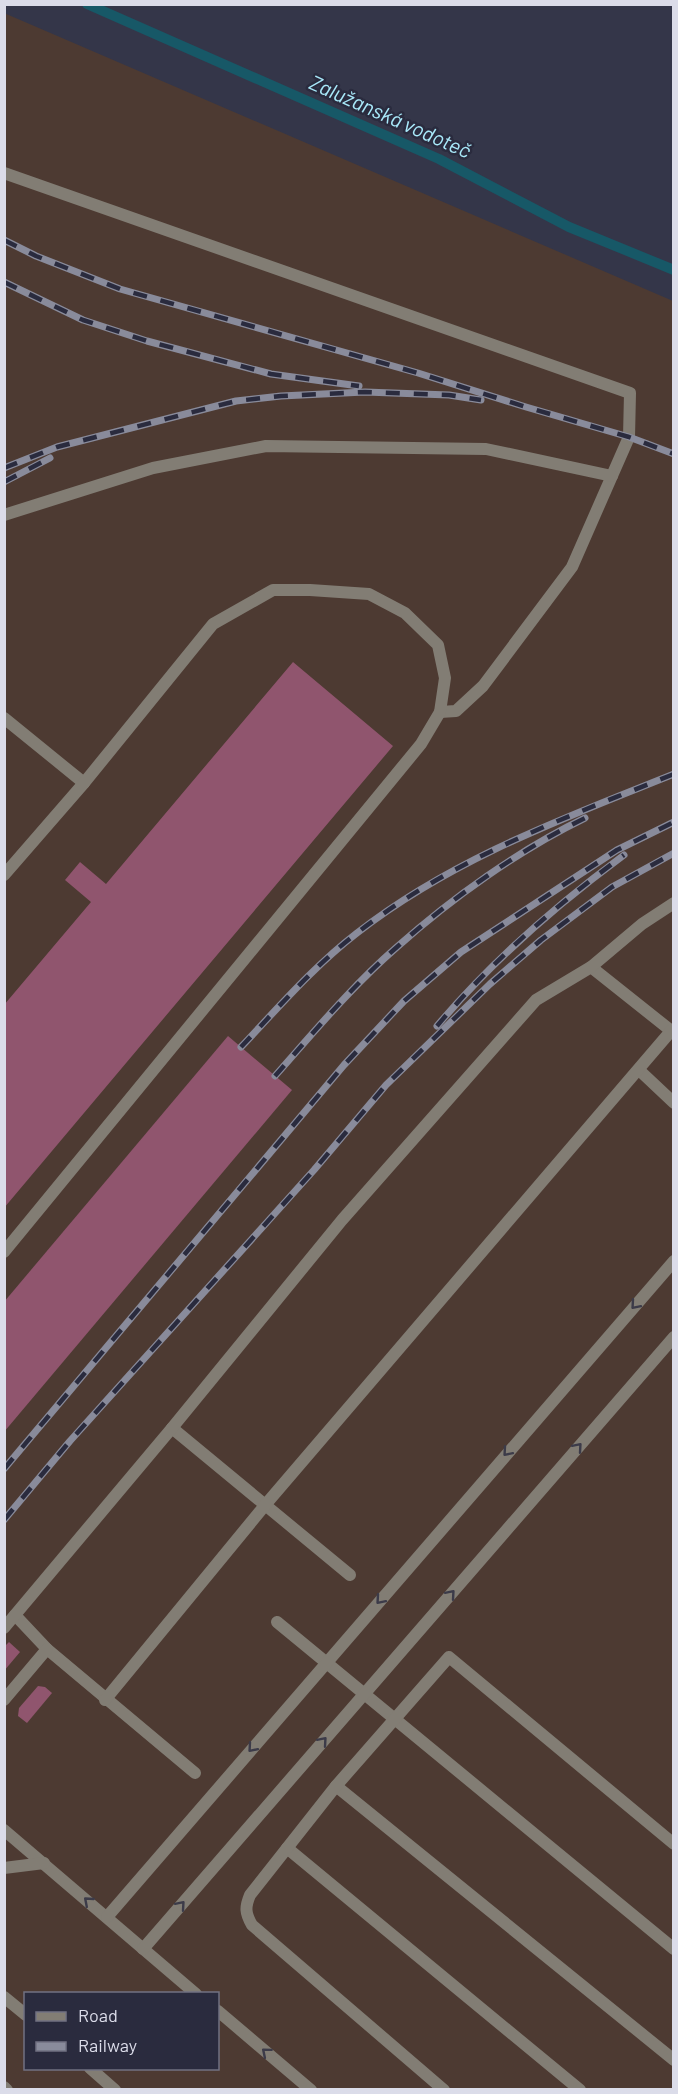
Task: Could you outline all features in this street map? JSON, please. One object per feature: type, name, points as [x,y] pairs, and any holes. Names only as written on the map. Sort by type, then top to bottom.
[{"type":"street","points":[[4,173],[630,393],[629,437],[572,567],[483,686],[456,711],[440,712]]},
{"type":"street","points":[[4,515],[153,468],[266,446],[486,449],[612,476]]},
{"type":"street","points":[[4,875],[84,783],[213,624],[273,590],[369,594],[405,614],[438,645],[445,678],[440,712],[421,744],[4,1252]]},
{"type":"street","points":[[4,718],[84,783]]},
{"type":"street","points":[[4,1628],[342,1220],[536,1000],[591,968],[642,924],[674,903]]},
{"type":"street","points":[[105,1700],[266,1504],[672,1032],[591,968]]},
{"type":"street","points":[[639,1070],[674,1102]]},
{"type":"street","points":[[107,1917],[674,1261]]},
{"type":"street","points":[[143,1949],[674,1337]]},
{"type":"street","points":[[172,1428],[350,1575]]},
{"type":"street","points":[[15,1615],[47,1649],[105,1700],[195,1773]]},
{"type":"street","points":[[277,1622],[674,1948]]},
{"type":"street","points":[[4,1700],[47,1649]]},
{"type":"street","points":[[444,2090],[252,1925],[246,1915],[246,1905],[250,1895],[336,1786],[448,1657],[674,1844]]},
{"type":"street","points":[[336,1786],[674,2060]]},
{"type":"street","points":[[4,1830],[194,1992]]},
{"type":"street","points":[[287,1848],[580,2090]]},
{"type":"street","points":[[4,1868],[44,1863]]},
{"type":"street","points":[[4,1997],[24,2013]]},
{"type":"street","points":[[219,2012],[311,2090]]},
{"type":"street","points":[[92,2070],[115,2090]]},
{"type":"shaded area","points":[[4,13],[673,301],[673,2089],[5,2089]]},
{"type":"building","points":[[293,662],[393,746],[4,1208],[4,1005],[91,902],[65,880],[80,862],[106,884]]},
{"type":"building","points":[[228,1036],[292,1090],[4,1432],[4,1302]]},
{"type":"building","points":[[9,1642],[20,1652],[4,1671],[4,1647]]},
{"type":"building","points":[[38,1686],[45,1687],[52,1693],[27,1723],[18,1716],[19,1708]]},
{"type":"waterway","name":"Zalužanská vodoteč","points":[[87,4],[439,159],[569,227],[674,270]]},
{"type":"railway","points":[[4,240],[36,256],[120,289],[418,373],[629,437],[674,454]]},
{"type":"railway","points":[[4,282],[83,320],[147,341],[271,374],[359,386]]},
{"type":"railway","points":[[4,468],[57,447],[236,401],[281,396],[365,392],[449,395],[481,400]]},
{"type":"railway","points":[[4,482],[50,458]]},
{"type":"railway","points":[[241,1047],[341,946],[393,907],[431,883],[550,824],[674,774]]},
{"type":"railway","points":[[275,1076],[349,993],[418,929],[463,893],[511,860],[585,818]]},
{"type":"railway","points":[[4,1469],[344,1065],[404,1001],[461,952],[617,850],[674,822]]},
{"type":"railway","points":[[4,1520],[70,1441],[314,1170],[386,1085],[490,984],[541,940],[612,887],[674,853]]},
{"type":"railway","points":[[437,1026],[503,956],[574,894],[624,855]]}]
